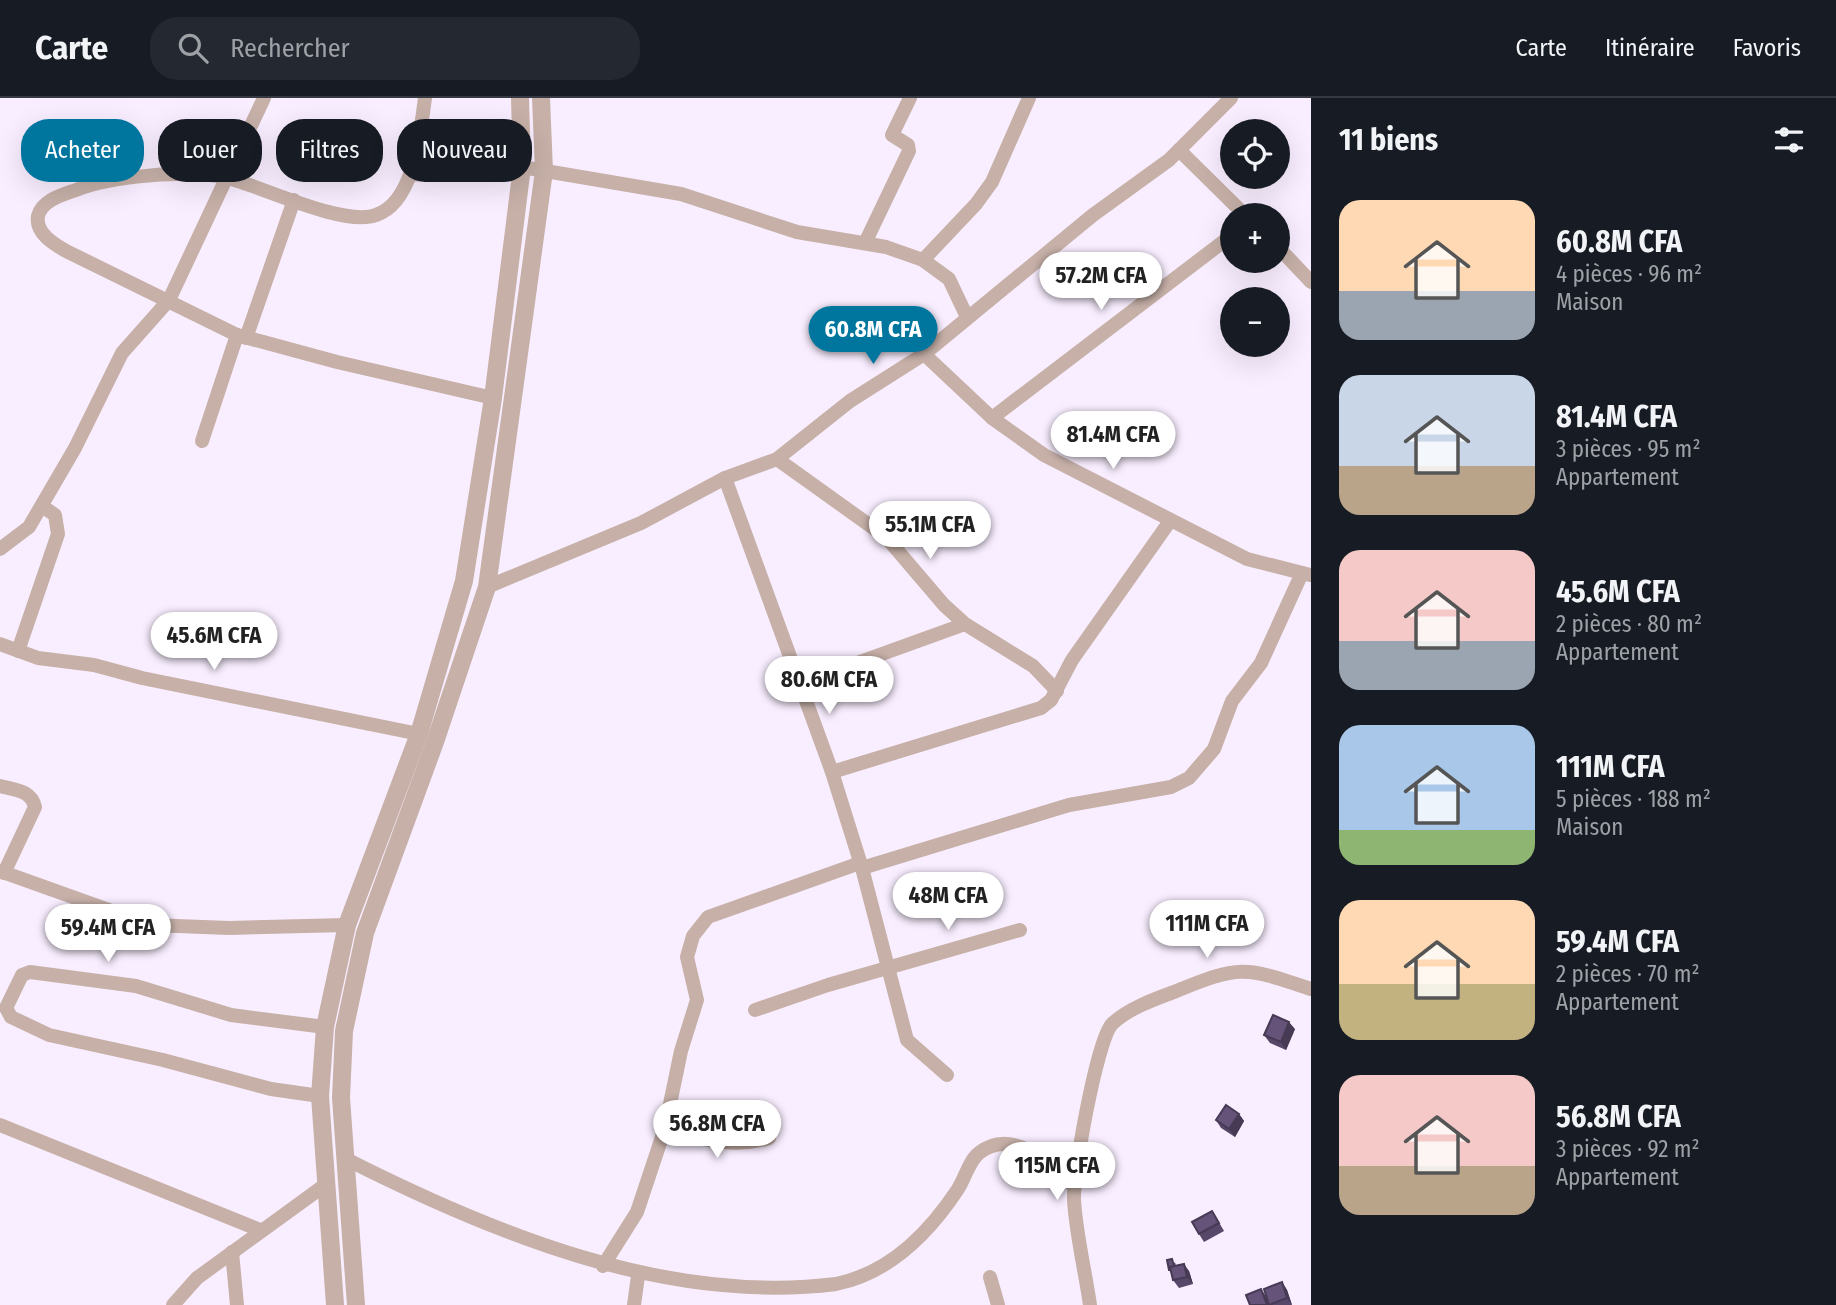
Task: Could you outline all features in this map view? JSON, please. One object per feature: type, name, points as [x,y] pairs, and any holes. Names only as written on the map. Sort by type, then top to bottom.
[{"type":"street","points":[[254,119],[264,98]]},
{"type":"street","points":[[422,119],[425,98]]},
{"type":"street","points":[[520,98],[521,119]]},
{"type":"street","points":[[356,1305],[341,1098],[344,1031],[365,933],[435,742],[487,587],[544,171],[541,98]]},
{"type":"street","points":[[865,243],[909,151],[908,145],[892,135],[910,98]]},
{"type":"street","points":[[923,260],[976,204],[992,182],[1029,98]]},
{"type":"street","points":[[487,587],[641,523],[725,478],[777,459],[850,401],[924,354],[1179,150],[1231,98]]},
{"type":"street","points":[[1179,150],[1233,203]]},
{"type":"street","points":[[532,169],[681,194],[797,232],[865,243],[923,260],[949,279],[967,317]]},
{"type":"street","points":[[158,178],[108,179],[54,199],[39,213],[40,229],[51,243],[242,337],[493,398]]},
{"type":"street","points":[[0,549],[21,535],[41,506],[75,448],[122,353],[169,300],[224,182]]},
{"type":"street","points":[[241,182],[340,215],[362,218],[377,215],[391,207],[406,182]]},
{"type":"street","points":[[335,1305],[320,1096],[325,1027],[347,925],[419,734],[464,581],[493,398],[520,182]]},
{"type":"street","points":[[202,441],[294,200]]},
{"type":"street","points":[[992,418],[1220,244]]},
{"type":"street","points":[[1290,259],[1311,281]]},
{"type":"street","points":[[603,1266],[637,1212],[666,1128],[681,1051],[697,1000],[687,957],[700,925],[708,917],[861,866],[1069,805],[1171,787],[1189,778],[1214,749],[1233,701],[1261,663],[1306,574],[1247,559],[1044,455],[992,418],[924,354]]},
{"type":"street","points":[[777,459],[887,537],[944,605],[965,624],[1033,666],[1057,691]]},
{"type":"street","points":[[725,478],[832,772],[861,866],[907,1040],[947,1075]]},
{"type":"street","points":[[18,651],[58,534],[55,515],[41,506]]},
{"type":"street","points":[[832,772],[1041,708],[1057,691],[1072,660],[1170,520]]},
{"type":"street","points":[[799,684],[965,624]]},
{"type":"street","points":[[0,645],[58,662],[94,665],[142,678],[419,734]]},
{"type":"street","points":[[0,786],[26,792],[33,799],[35,807],[2,872],[152,925],[229,928],[347,925]]},
{"type":"street","points":[[755,1010],[886,968],[1020,930]]},
{"type":"street","points":[[1090,1305],[1074,1186],[1093,1081],[1105,1035],[1113,1023],[1151,1001],[1232,971],[1262,973],[1311,989]]},
{"type":"street","points":[[320,1096],[271,1089],[163,1060],[49,1035],[11,1017],[6,1008],[22,975],[30,972],[136,986],[231,1016],[325,1027]]},
{"type":"street","points":[[0,1125],[260,1230]]},
{"type":"street","points":[[666,1128],[711,1142],[747,1144],[769,1138]]},
{"type":"street","points":[[344,1158],[486,1228],[638,1276],[711,1290],[755,1292],[825,1286],[861,1279],[902,1254],[937,1219],[979,1152],[1005,1144],[1039,1154],[1074,1186]]},
{"type":"street","points":[[173,1305],[197,1278],[325,1185]]},
{"type":"street","points":[[232,1252],[237,1305]]},
{"type":"street","points":[[634,1305],[638,1276]]},
{"type":"street","points":[[990,1277],[998,1305]]},
{"type":"building","points":[[1273,1015],[1289,1022],[1281,1042],[1264,1035]]},
{"type":"building","points":[[1226,1105],[1239,1114],[1229,1129],[1216,1120]]},
{"type":"building","points":[[1212,1211],[1219,1223],[1199,1234],[1192,1222]]},
{"type":"building","points":[[1172,1259],[1174,1266],[1169,1270],[1167,1260]]},
{"type":"building","points":[[1184,1264],[1187,1277],[1173,1280],[1170,1267]]},
{"type":"building","points":[[1282,1282],[1287,1298],[1269,1305],[1264,1289]]},
{"type":"building","points":[[1261,1289],[1267,1305],[1250,1305],[1246,1295]]}]
